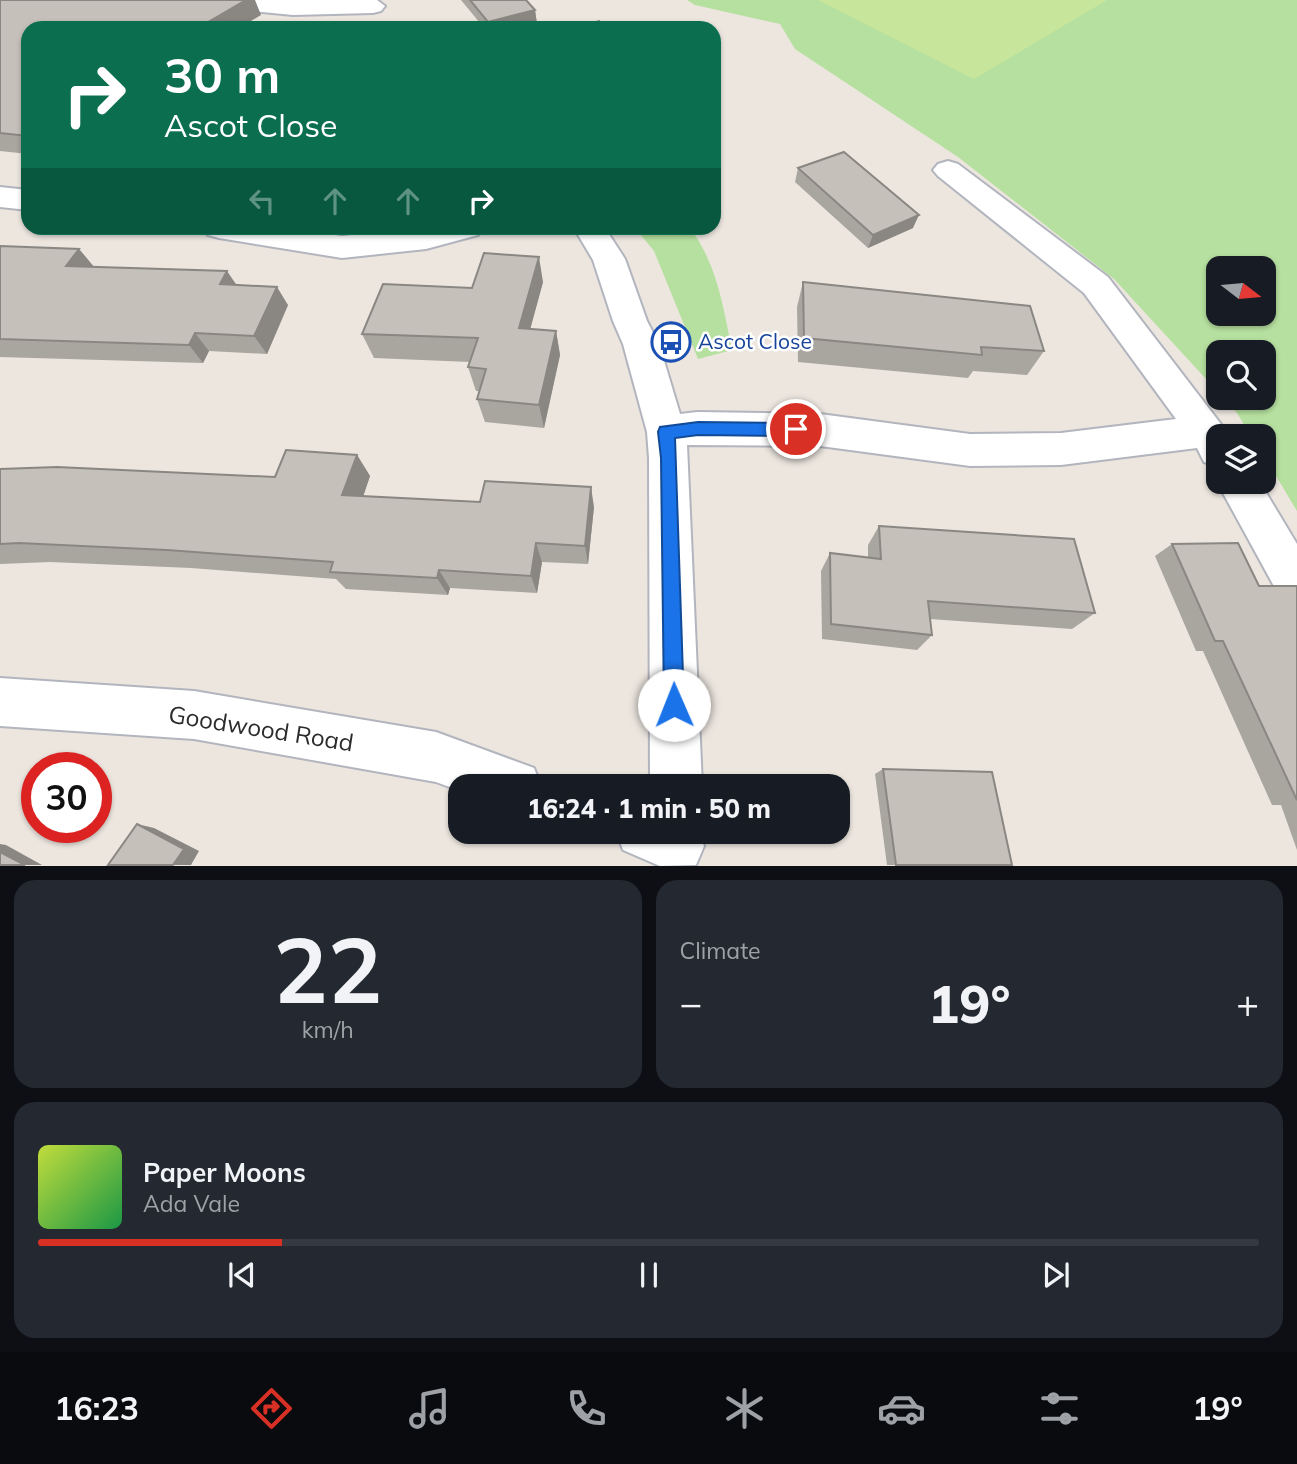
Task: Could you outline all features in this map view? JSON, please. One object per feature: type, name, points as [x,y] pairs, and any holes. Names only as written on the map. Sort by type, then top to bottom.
[{"type":"street","points":[[211,0],[293,8],[377,11]]},
{"type":"street","points":[[948,170],[1096,285],[1206,431]]},
{"type":"street","points":[[0,198],[21,200]]},
{"type":"street","points":[[264,235],[342,247],[438,235]]},
{"type":"street","points":[[594,235],[609,259],[640,344],[666,432],[669,458],[676,774]]},
{"type":"street","points":[[666,432],[698,428],[820,430],[970,450],[1061,449],[1206,440]]},
{"type":"street","points":[[1245,494],[1297,584]]},
{"type":"street","name":"Goodwood Road","points":[[0,702],[194,715],[436,757],[483,774]]},
{"type":"green space","points":[[687,0],[1297,0],[1297,511],[1276,476],[1276,424],[1244,424],[1234,410],[1276,410],[1276,340],[1206,340],[1206,379],[1114,279],[958,157],[795,49],[780,24],[695,5]]},
{"type":"green space","points":[[818,0],[1107,0],[974,79]]},
{"type":"green space","points":[[641,235],[694,235],[713,271],[732,350],[698,359],[654,251]]},
{"type":"building","points":[[0,0],[246,0],[210,21],[21,21],[21,135],[0,133]]},
{"type":"building","points":[[470,0],[526,0],[535,10],[492,21],[487,21]]},
{"type":"building","points":[[844,152],[919,215],[873,235],[798,168]]},
{"type":"building","points":[[0,246],[79,249],[66,266],[227,271],[220,284],[277,287],[254,336],[195,333],[189,345],[0,339]]},
{"type":"building","points":[[484,253],[539,257],[519,328],[556,331],[539,405],[477,399],[486,369],[468,367],[478,338],[362,334],[383,284],[472,288]]},
{"type":"building","points":[[803,282],[1030,306],[1044,351],[981,347],[982,355],[804,338]]},
{"type":"building","points":[[286,450],[357,455],[342,495],[480,502],[485,481],[591,487],[585,546],[536,543],[531,576],[439,570],[437,578],[330,572],[333,562],[167,550],[0,544],[0,469],[57,467],[275,477]]},
{"type":"building","points":[[879,526],[1074,539],[1095,613],[928,601],[932,635],[831,624],[830,553],[881,559]]},
{"type":"building","points":[[1238,543],[1259,586],[1297,586],[1297,800],[1223,641],[1215,641],[1172,544]]},
{"type":"building","points":[[883,769],[992,772],[1012,865],[896,865]]},
{"type":"building","points":[[137,824],[184,849],[173,865],[108,865]]},
{"type":"building","points":[[0,852],[25,865],[0,865]]},
{"type":"place","name":"Ascot Close","points":[[671,342]]},
{"type":"route","points":[[674,705],[669,458],[666,432],[698,428],[796,429]]}]
